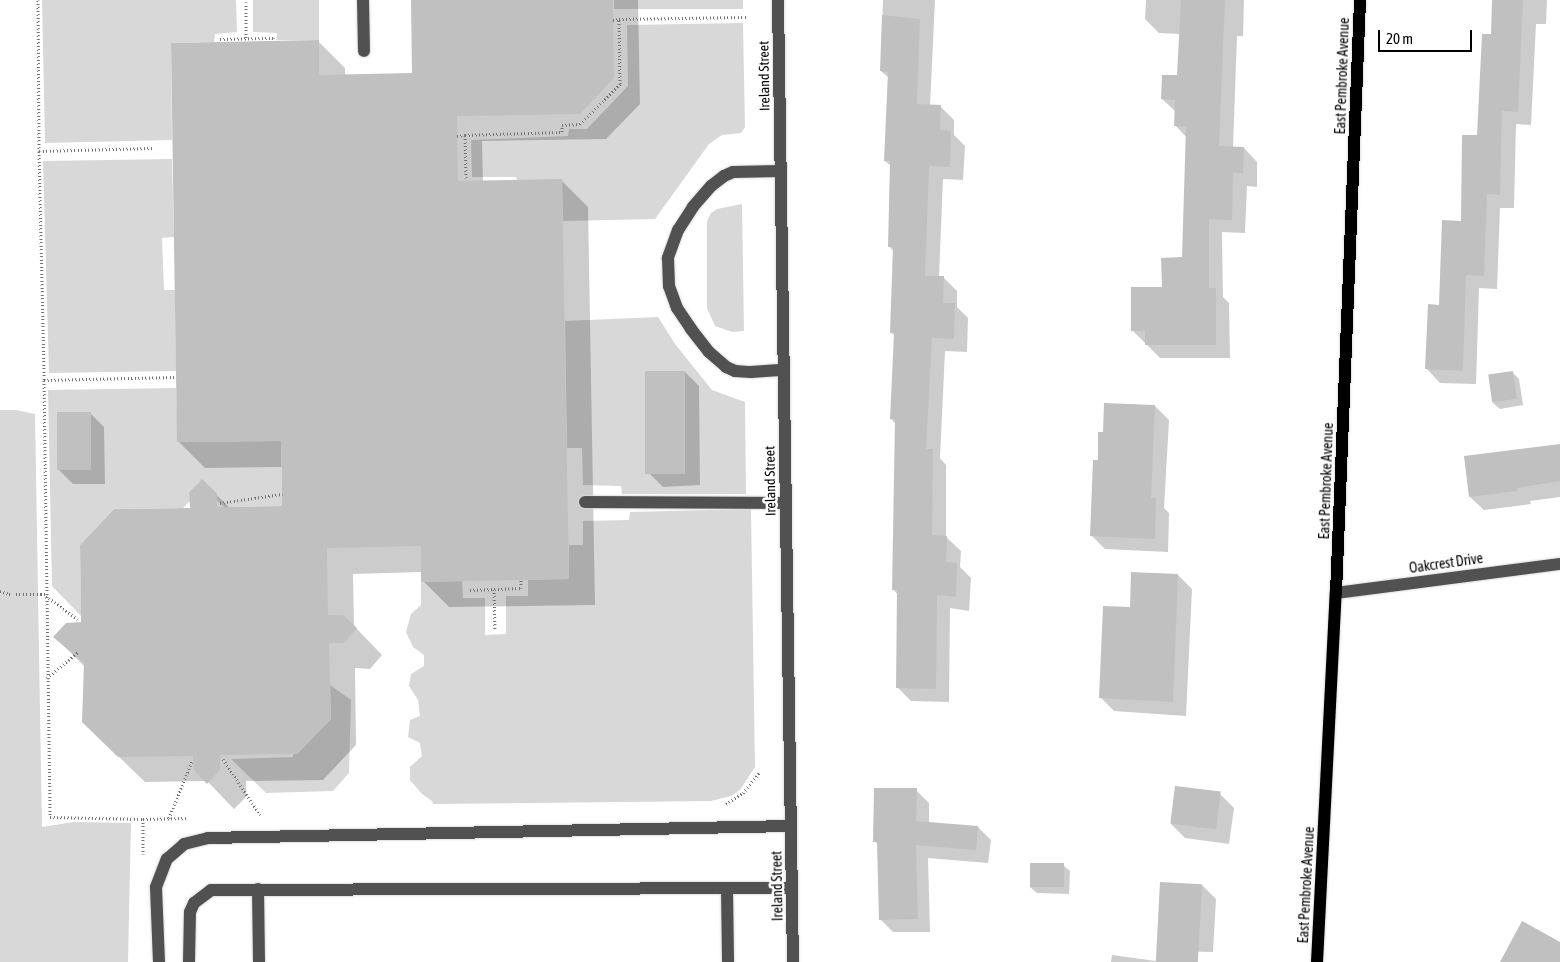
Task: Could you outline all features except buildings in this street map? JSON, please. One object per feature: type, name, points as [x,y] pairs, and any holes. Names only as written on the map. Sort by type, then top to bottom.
[{"type":"main road","name":"East Pembroke Avenue","points":[[1317,962],[1336,593],[1360,0]]},
{"type":"street","points":[[364,0],[364,51]]},
{"type":"street","name":"Ireland Street","points":[[778,0],[793,962]]},
{"type":"street","points":[[780,171],[733,172],[711,186],[693,207],[678,230],[668,258],[669,286],[677,308],[709,352],[726,367],[735,371],[783,370]]},
{"type":"street","points":[[585,502],[786,503]]},
{"type":"street","name":"Oakcrest Drive","points":[[1336,593],[1560,564]]},
{"type":"street","points":[[159,962],[156,887],[167,859],[184,844],[208,838],[791,826]]},
{"type":"street","points":[[727,888],[728,962]]},
{"type":"street","points":[[189,962],[190,912],[194,902],[211,890],[792,888]]},
{"type":"street","points":[[258,890],[259,962]]},
{"type":"path","points":[[38,0],[50,817],[143,819]]},
{"type":"path","points":[[246,2],[246,38]]},
{"type":"path","points":[[613,20],[746,17]]},
{"type":"path","points":[[457,136],[562,132],[562,125],[580,124],[620,84],[619,19]]},
{"type":"path","points":[[220,38],[273,38],[274,41]]},
{"type":"path","points":[[465,135],[466,178]]},
{"type":"path","points":[[40,151],[152,148]]},
{"type":"path","points":[[44,380],[176,377]]},
{"type":"path","points":[[220,504],[282,494]]},
{"type":"path","points":[[470,590],[521,588],[521,580]]},
{"type":"path","points":[[494,589],[495,629]]},
{"type":"path","points":[[0,591],[9,594],[46,595],[78,619]]},
{"type":"path","points":[[47,678],[78,652]]},
{"type":"path","points":[[223,759],[260,815]]},
{"type":"path","points":[[169,818],[192,761]]},
{"type":"shaded area","points":[[42,0],[236,0],[237,32],[215,34],[214,42],[171,43],[172,140],[45,143]]},
{"type":"shaded area","points":[[253,0],[319,0],[319,40],[277,40],[277,33],[253,32]]},
{"type":"shaded area","points":[[614,0],[743,0],[743,9],[614,9]]},
{"type":"shaded area","points":[[743,23],[745,127],[741,133],[722,135],[709,144],[655,219],[563,221],[562,180],[517,181],[516,177],[472,177],[471,140],[568,136],[569,129],[587,129],[628,86],[627,25]]},
{"type":"shaded area","points":[[172,159],[174,237],[162,238],[164,290],[175,290],[176,371],[49,373],[43,161]]},
{"type":"shaded area","points":[[742,204],[744,331],[732,332],[715,326],[707,308],[707,221],[711,213],[717,209]]},
{"type":"shaded area","points":[[658,317],[675,344],[712,390],[745,402],[746,494],[622,494],[621,486],[583,485],[582,448],[567,448],[565,321]]},
{"type":"shaded area","points":[[176,388],[178,442],[281,441],[282,506],[224,507],[217,500],[217,493],[206,483],[199,482],[189,492],[190,501],[183,508],[114,509],[80,545],[81,616],[52,586],[48,390]]},
{"type":"shaded area","points":[[0,410],[16,410],[35,414],[42,827],[74,822],[131,823],[128,962],[0,962]]},
{"type":"shaded area","points":[[751,509],[755,767],[740,790],[731,796],[711,801],[433,804],[410,780],[410,767],[422,756],[420,743],[408,737],[410,720],[420,716],[418,700],[409,686],[411,674],[424,666],[424,655],[413,647],[406,632],[411,614],[421,605],[421,582],[462,581],[463,598],[485,598],[485,635],[506,634],[506,596],[528,596],[528,580],[569,579],[569,545],[583,545],[583,521],[629,520],[630,512]]},
{"type":"shaded area","points":[[330,685],[351,700],[349,773],[333,791],[266,793],[231,759],[293,757],[293,754],[297,754],[331,719]]}]
